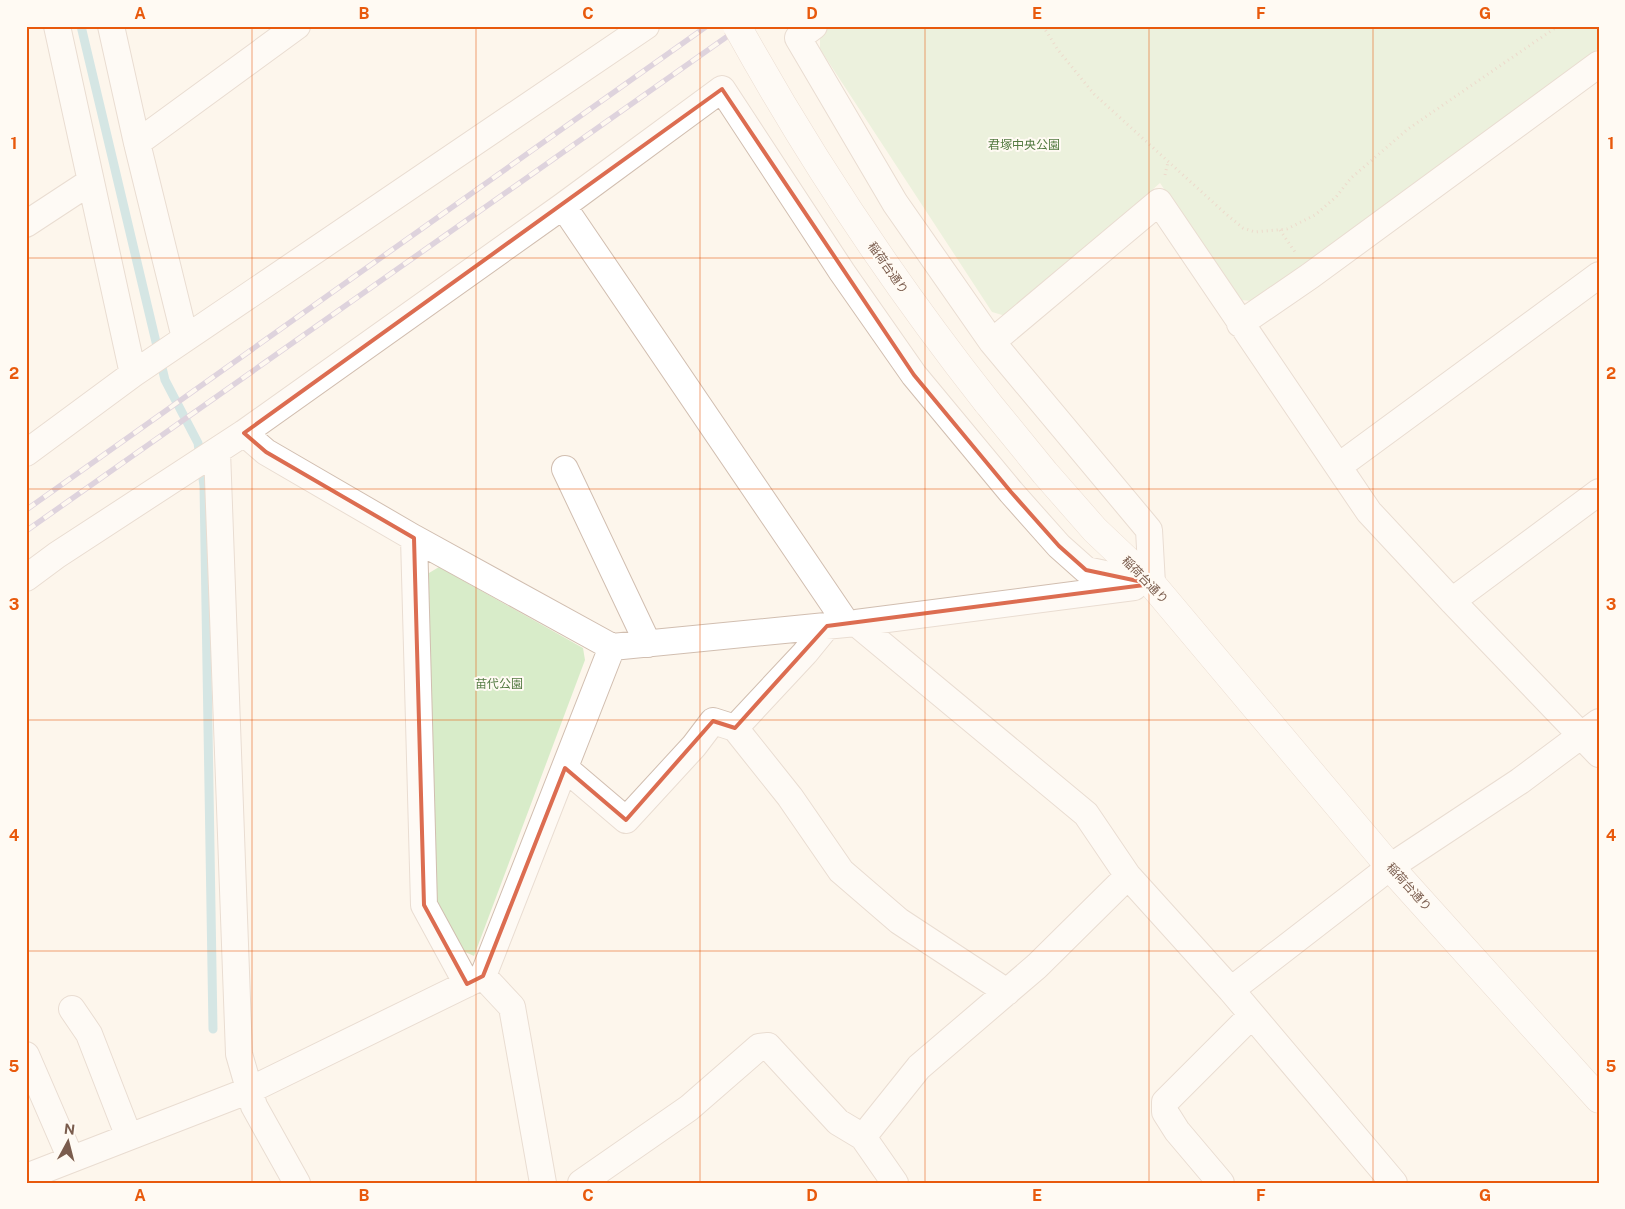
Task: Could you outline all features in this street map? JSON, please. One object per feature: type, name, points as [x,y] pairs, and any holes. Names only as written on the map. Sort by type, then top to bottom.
[{"type":"street","points":[[57,26],[133,374]]},
{"type":"street","points":[[111,26],[137,143],[185,338]]},
{"type":"street","points":[[137,143],[297,26]]},
{"type":"street","points":[[26,453],[185,338],[646,26]]},
{"type":"street","name":"稲荷台通り","points":[[737,26],[811,153],[853,218],[945,349],[987,402],[1094,530],[1152,584],[1390,867],[1599,1099]]},
{"type":"street","points":[[814,26],[798,38],[895,203],[992,342],[1149,530],[1152,584]]},
{"type":"street","points":[[1240,324],[1310,276],[1599,64]]},
{"type":"street","points":[[26,578],[57,555],[244,433],[563,206],[722,89],[842,272],[914,375],[1017,498],[1059,546],[1086,570],[1152,584]]},
{"type":"street","points":[[26,224],[90,182]]},
{"type":"street","points":[[992,342],[1159,202],[1240,324],[1370,512],[1452,601],[1590,728],[1599,754]]},
{"type":"street","points":[[563,206],[843,624],[1086,814],[1128,876],[1231,990],[1394,1183]]},
{"type":"street","points":[[1339,466],[1599,275]]},
{"type":"street","points":[[244,433],[266,452],[414,538],[612,647],[843,624],[1152,584]]},
{"type":"street","points":[[217,451],[239,1054],[254,1106],[297,1183]]},
{"type":"street","points":[[564,469],[648,644]]},
{"type":"street","points":[[1452,601],[1599,492]]},
{"type":"street","points":[[414,538],[424,905],[475,980],[512,1007],[543,1183]]},
{"type":"street","points":[[735,728],[805,653],[843,624]]},
{"type":"street","points":[[26,1176],[250,1090],[475,980],[565,768],[612,647]]},
{"type":"street","points":[[565,768],[626,820],[694,746],[713,721],[735,728],[790,797],[841,871],[899,920],[1007,992]]},
{"type":"street","points":[[1231,990],[1390,867],[1520,781],[1590,728]]},
{"type":"street","points":[[863,1136],[919,1067],[1037,966],[1128,876]]},
{"type":"street","points":[[72,1009],[89,1034],[129,1137]]},
{"type":"street","points":[[1221,1183],[1176,1131],[1165,1112],[1165,1102],[1252,1015]]},
{"type":"street","points":[[581,1183],[689,1108],[760,1047],[768,1046],[838,1122],[863,1136],[895,1183]]},
{"type":"street","points":[[26,1056],[71,1159]]},
{"type":"path","points":[[1043,26],[1058,50],[1094,94],[1226,214],[1243,228],[1255,232],[1287,230],[1315,215],[1336,197],[1351,178],[1408,129],[1558,26]]},
{"type":"highlighted area","points":[[722,89],[914,375],[1011,492],[1059,546],[1086,570],[1152,584],[827,626],[735,728],[713,721],[626,820],[565,768],[483,976],[467,984],[424,905],[414,538],[266,452],[244,433]]},
{"type":"green space","name":"君塚中央公園","points":[[831,26],[1599,26],[1599,48],[1253,301],[1239,300],[1160,183],[1009,317],[992,312],[820,49],[820,34]]},
{"type":"green space","name":"苗代公園","points":[[439,567],[583,648],[585,660],[474,956],[463,951],[432,899],[424,576]]},
{"type":"waterway","points":[[81,26],[165,380],[198,443],[204,486],[213,1029]]},
{"type":"railway","points":[[26,510],[707,26]]},
{"type":"railway","points":[[26,531],[742,26]]}]
